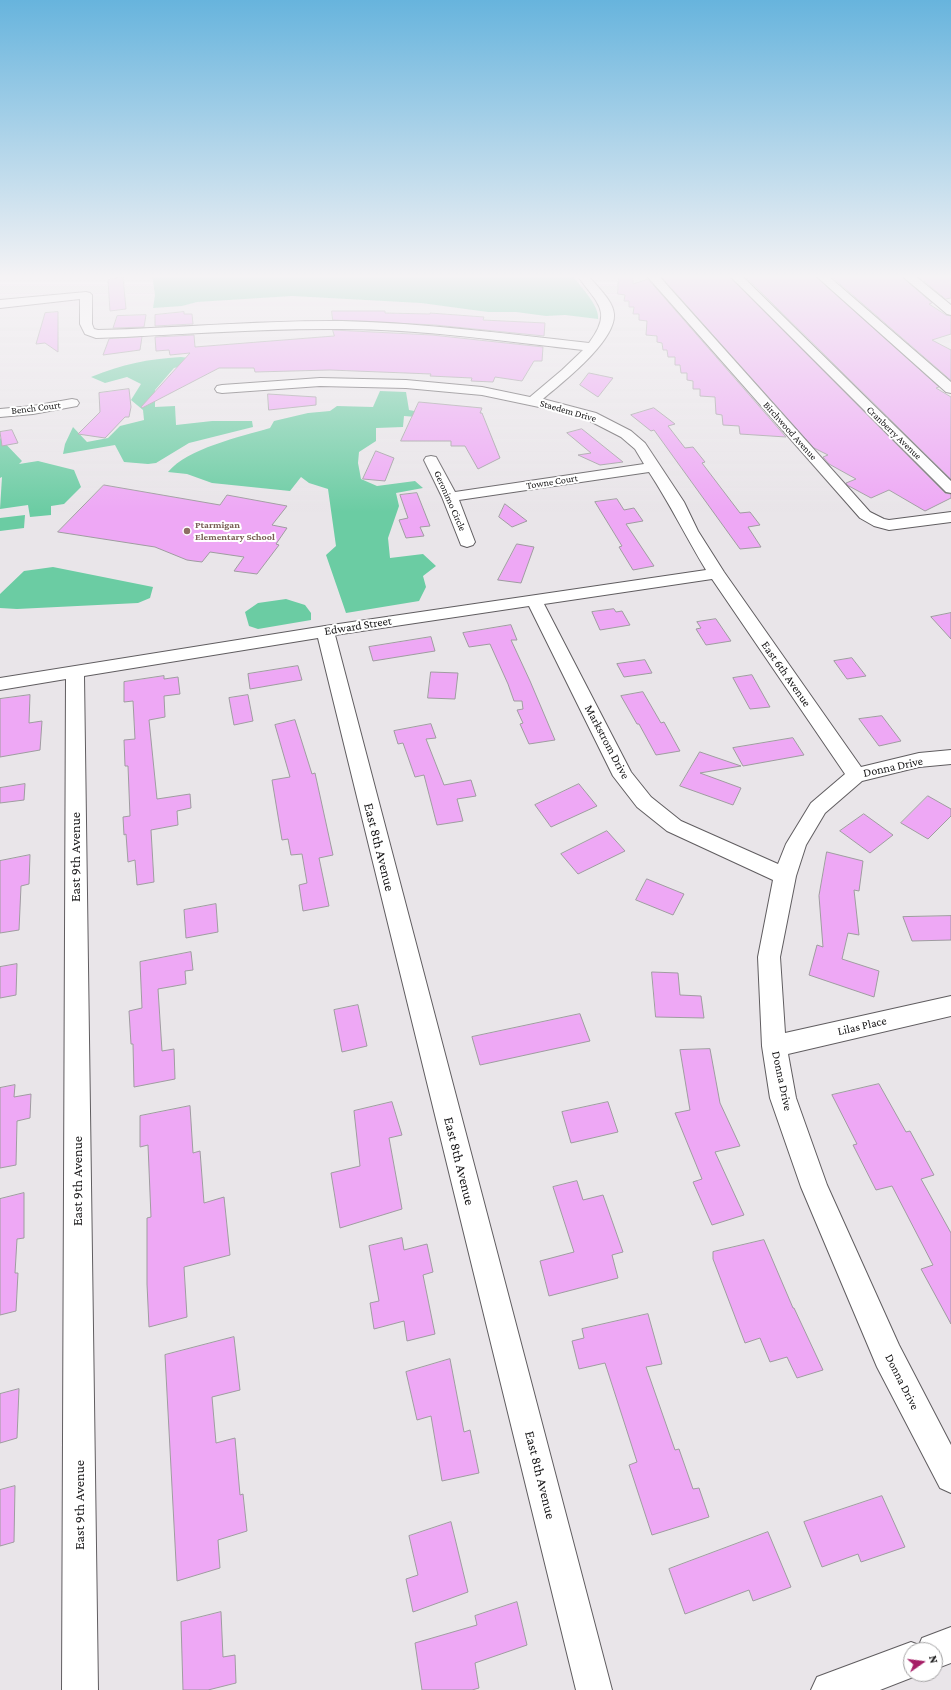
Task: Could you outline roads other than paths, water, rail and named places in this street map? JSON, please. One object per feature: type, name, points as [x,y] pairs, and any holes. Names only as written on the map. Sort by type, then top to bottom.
[{"type":"street","points":[[533,401],[585,354]]},
{"type":"street","name":"Birchwood Avenue","points":[[721,354],[865,514],[879,524],[889,525],[951,517]]},
{"type":"street","name":"Cranberry Avenue","points":[[813,354],[951,489]]},
{"type":"street","points":[[910,354],[951,389]]},
{"type":"street","name":"Staedem Drive","points":[[222,389],[320,382],[406,384],[482,391],[560,407],[591,416],[626,434],[640,446],[676,502],[690,531],[716,573]]},
{"type":"street","name":"Bench Court","points":[[0,413],[72,404]]},
{"type":"street","name":"Geronimo Circle","points":[[431,460],[450,497],[468,542]]},
{"type":"street","name":"Towne Court","points":[[450,497],[654,467]]},
{"type":"street","name":"Edward Street","points":[[0,684],[325,631],[716,573]]},
{"type":"street","name":"East 6th Avenue","points":[[716,573],[856,775]]},
{"type":"street","name":"Markstrom Drive","points":[[534,600],[623,776],[644,802],[674,826],[785,876]]},
{"type":"street","name":"East 8th Avenue","points":[[325,631],[594,1690]]},
{"type":"street","name":"East 9th Avenue","points":[[75,672],[80,1690]]},
{"type":"street","name":"Donna Drive","points":[[951,757],[919,760],[856,775],[818,808],[796,844],[785,876],[769,957],[774,1046],[783,1098],[814,1187],[888,1356],[951,1477]]},
{"type":"street","name":"Lilas Place","points":[[774,1046],[951,1006]]},
{"type":"street","points":[[830,1690],[903,1663]]},
{"type":"place","name":"Ptarmigan Elementary School","points":[[187,531]]}]
